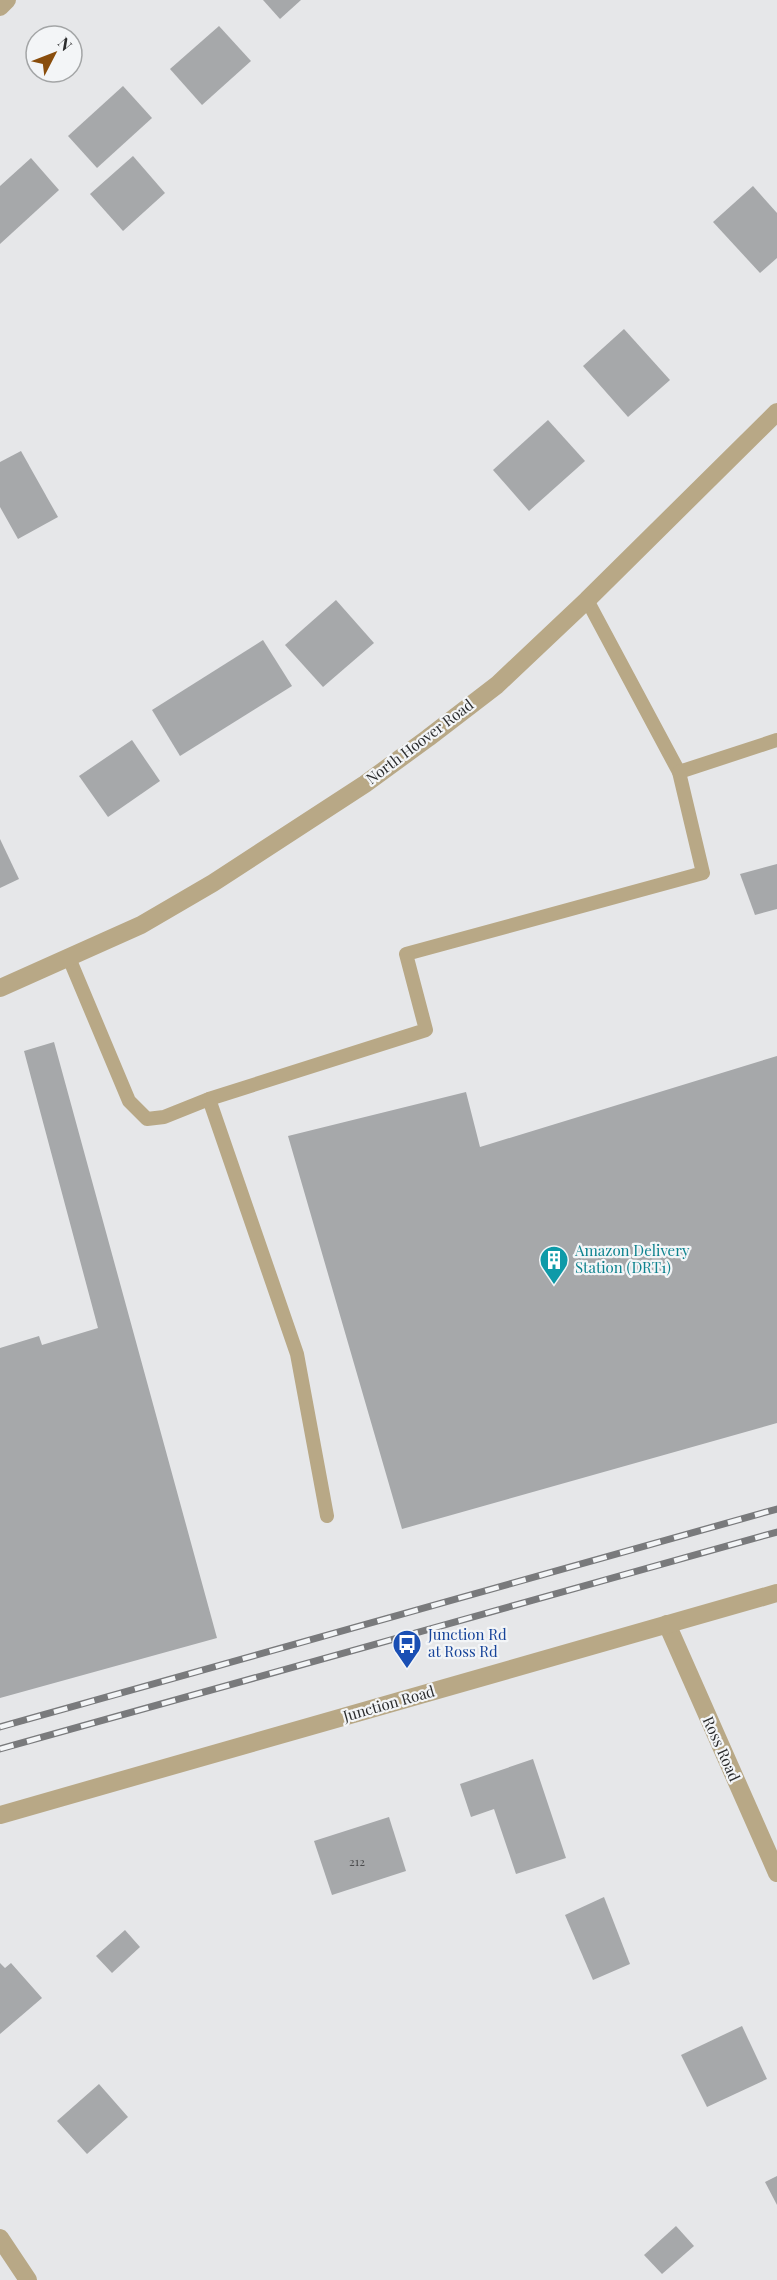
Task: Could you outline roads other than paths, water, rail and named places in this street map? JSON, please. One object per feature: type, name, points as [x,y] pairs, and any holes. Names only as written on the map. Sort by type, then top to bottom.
[{"type":"street","points":[[0,7],[8,0]]},
{"type":"street","name":"North Hoover Road","points":[[0,988],[141,925],[213,883],[365,784],[497,685],[587,600],[777,412]]},
{"type":"street","name":"Junction Road","points":[[0,1815],[777,1593]]},
{"type":"street","name":"Ross Road","points":[[667,1624],[777,1873]]},
{"type":"street","points":[[0,2238],[28,2280]]},
{"type":"lane","points":[[69,958],[129,1101],[147,1119],[164,1117],[209,1099],[426,1030],[406,954],[703,873],[679,772],[587,600]]},
{"type":"lane","points":[[679,772],[777,740]]},
{"type":"lane","points":[[209,1099],[297,1354],[327,1516]]},
{"type":"railway","points":[[0,1727],[777,1509]]},
{"type":"railway","points":[[0,1749],[777,1532]]},
{"type":"place","name":"Amazon Delivery Station (DRT1)","points":[[554,1286]]},
{"type":"place","name":"Junction Rd at Ross Rd","points":[[407,1670]]}]
